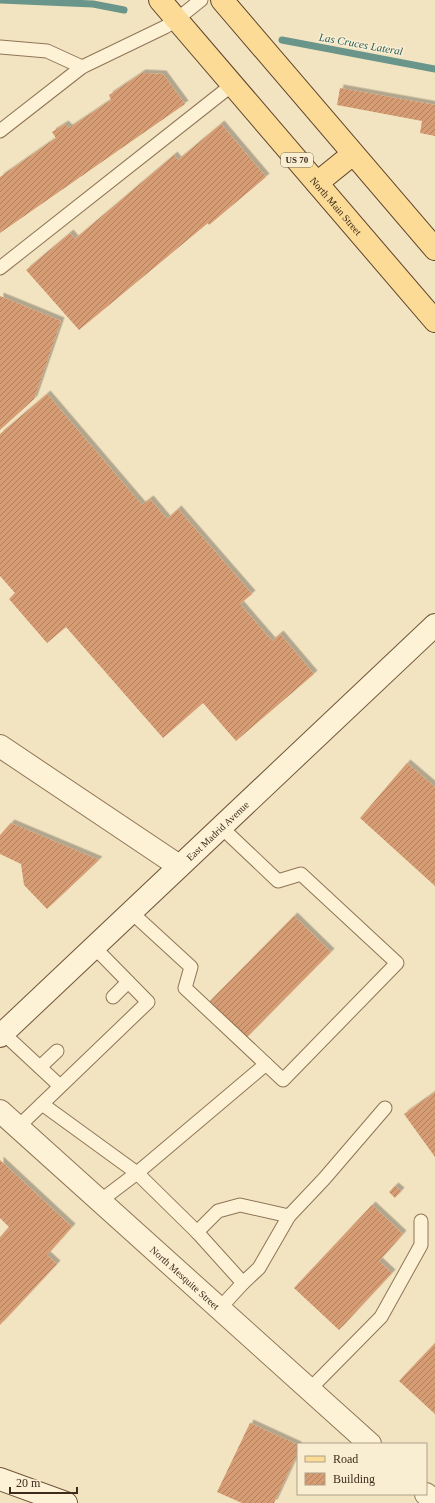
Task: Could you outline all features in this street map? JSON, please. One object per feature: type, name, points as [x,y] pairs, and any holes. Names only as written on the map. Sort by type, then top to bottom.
[{"type":"main road","name":"North Main Street","points":[[160,0],[435,320]]},
{"type":"main road","points":[[222,0],[435,249]]},
{"type":"main road","points":[[317,183],[353,154]]},
{"type":"street","name":"East Madrid Avenue","points":[[2,1035],[435,625]]},
{"type":"street","points":[[0,746],[179,866]]},
{"type":"street","name":"North Mesquite Street","points":[[0,1111],[369,1443]]},
{"type":"street","points":[[0,1479],[66,1503]]},
{"type":"street","points":[[427,1495],[435,1502]]},
{"type":"lane","points":[[0,131],[82,67],[176,20],[202,0]]},
{"type":"lane","points":[[0,47],[47,51],[82,67]]},
{"type":"lane","points":[[0,268],[232,85]]},
{"type":"lane","points":[[131,912],[191,967],[185,988],[283,1080],[397,963],[300,874],[278,882],[220,827]]},
{"type":"lane","points":[[18,1127],[148,1002],[94,947]]},
{"type":"lane","points":[[113,997],[128,982]]},
{"type":"lane","points":[[2,1035],[60,1086]]},
{"type":"lane","points":[[40,1067],[57,1051]]},
{"type":"lane","points":[[100,1201],[137,1173],[266,1064]]},
{"type":"lane","points":[[42,1104],[137,1173],[197,1232],[243,1283]]},
{"type":"lane","points":[[220,1308],[259,1268],[289,1216],[324,1179],[385,1108]]},
{"type":"lane","points":[[197,1232],[218,1211],[240,1205],[289,1216]]},
{"type":"lane","points":[[309,1390],[381,1316],[421,1245],[422,1221]]},
{"type":"building","points":[[142,73],[163,74],[185,104],[0,233],[0,177],[56,138],[52,132],[65,124],[69,128],[111,100],[109,95]]},
{"type":"building","points":[[340,88],[435,105],[435,136],[420,133],[422,121],[337,105]]},
{"type":"building","points":[[221,124],[266,177],[79,330],[26,270],[70,233],[75,239],[174,155],[178,160]]},
{"type":"building","points":[[0,296],[61,321],[34,399],[0,430]]},
{"type":"building","points":[[47,394],[142,505],[150,499],[167,519],[178,509],[252,594],[240,604],[272,641],[280,634],[314,674],[236,741],[203,703],[163,738],[66,627],[47,643],[9,599],[15,593],[0,576],[0,434]]},
{"type":"building","points":[[407,763],[435,787],[435,886],[360,818]]},
{"type":"building","points":[[11,823],[99,860],[47,909],[24,885],[21,864],[0,854],[0,835]]},
{"type":"building","points":[[294,916],[331,952],[245,1039],[208,1003]]},
{"type":"building","points":[[435,1092],[435,1157],[404,1114]]},
{"type":"building","points":[[0,1160],[72,1227],[47,1255],[57,1264],[0,1325],[0,1237],[9,1227],[0,1218]]},
{"type":"building","points":[[395,1186],[401,1191],[395,1198],[389,1192]]},
{"type":"building","points":[[372,1205],[403,1234],[379,1261],[392,1273],[339,1330],[294,1288]]},
{"type":"building","points":[[435,1343],[435,1414],[399,1381]]},
{"type":"building","points":[[250,1423],[297,1445],[297,1454],[274,1503],[242,1503],[217,1492]]},
{"type":"waterway","name":"Las Cruces Lateral","points":[[0,0],[93,4],[124,10]]},
{"type":"waterway","name":"Las Cruces Lateral","points":[[282,40],[435,69]]}]
